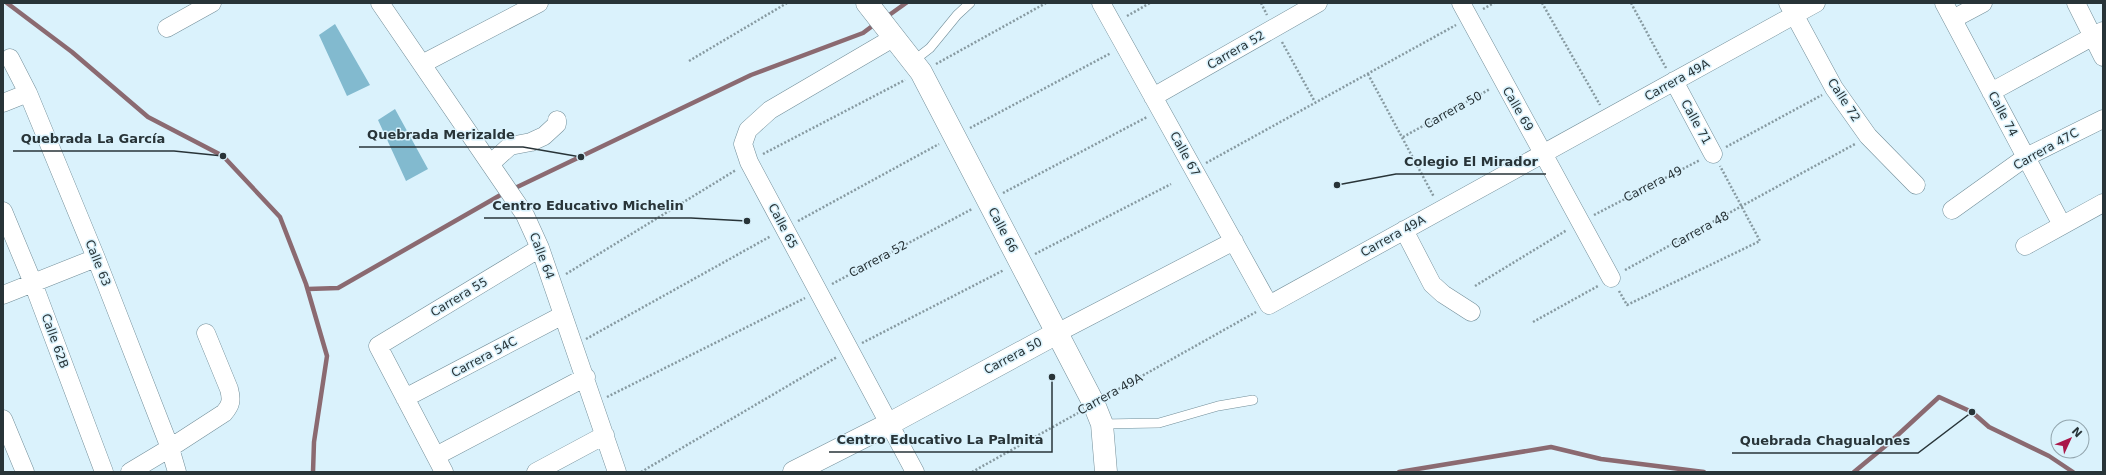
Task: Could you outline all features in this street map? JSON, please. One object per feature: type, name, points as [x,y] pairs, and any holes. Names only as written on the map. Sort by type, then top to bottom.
[{"type":"street","points":[[167,28],[212,3]]},
{"type":"street","name":"Calle 64","points":[[380,3],[525,215],[540,248],[586,377],[617,472]]},
{"type":"street","points":[[422,64],[539,3]]},
{"type":"street","name":"Calle 67","points":[[1101,3],[1269,304]]},
{"type":"street","name":"Carrera 52","points":[[1156,103],[1274,28],[1318,3]]},
{"type":"street","name":"Carrera 49A","points":[[1269,304],[1674,81],[1791,9],[1816,3]]},
{"type":"street","name":"Calle 74","points":[[1944,3],[2062,225]]},
{"type":"street","points":[[1953,19],[1983,3]]},
{"type":"street","points":[[2076,3],[2098,34],[2103,57]]},
{"type":"street","name":"Calle 66","points":[[869,6],[917,67],[955,136],[1094,404],[1102,424],[1106,472]]},
{"type":"street","name":"Calle 72","points":[[1791,9],[1834,88],[1868,136],[1916,185]]},
{"type":"street","name":"Calle 69","points":[[1465,10],[1502,82],[1544,153],[1611,278]]},
{"type":"street","points":[[1991,92],[2098,34]]},
{"type":"street","name":"Calle 65","points":[[893,37],[770,110],[748,130],[743,144],[749,162],[914,472]]},
{"type":"street","name":"Calle 63","points":[[10,58],[28,93],[96,258],[170,448],[177,472]]},
{"type":"street","name":"Calle 71","points":[[1674,81],[1713,154]]},
{"type":"street","points":[[3,103],[28,93]]},
{"type":"street","name":"Carrera 47C","points":[[1952,210],[2026,158],[2103,119]]},
{"type":"street","points":[[490,164],[510,146],[531,142],[544,136],[557,124],[557,120]]},
{"type":"street","points":[[2025,246],[2103,203]]},
{"type":"street","name":"Calle 62B","points":[[3,211],[33,283],[104,472]]},
{"type":"street","points":[[1404,230],[1432,284],[1443,294],[1472,312]]},
{"type":"street","name":"Carrera 50","points":[[794,472],[889,424],[1057,333],[1234,241]]},
{"type":"street","name":"Carrera 55","points":[[405,398],[378,346],[540,248]]},
{"type":"street","points":[[3,294],[96,258]]},
{"type":"street","name":"Carrera 54C","points":[[405,398],[563,315]]},
{"type":"street","points":[[130,472],[224,413],[230,406],[231,398],[229,389],[206,333]]},
{"type":"street","points":[[405,398],[440,464],[586,377]]},
{"type":"street","points":[[3,419],[25,472]]},
{"type":"street","points":[[536,472],[605,435]]},
{"type":"lane","points":[[917,67],[930,48],[957,15],[970,3]]},
{"type":"lane","points":[[1102,424],[1159,423],[1218,406],[1253,400]]},
{"type":"path","points":[[689,61],[787,3]]},
{"type":"path","points":[[552,282],[749,162],[917,67],[1046,3]]},
{"type":"path","points":[[1112,23],[1150,3]]},
{"type":"path","points":[[1261,3],[1315,102]]},
{"type":"path","points":[[1194,170],[1368,74],[1465,10],[1494,3]]},
{"type":"path","points":[[1542,3],[1608,118]]},
{"type":"path","points":[[1631,3],[1674,81]]},
{"type":"path","points":[[574,346],[785,228],[1124,46]]},
{"type":"path","points":[[1368,74],[1441,210]]},
{"type":"path","name":"Carrera 50","points":[[1403,138],[1502,82]]},
{"type":"path","name":"Carrera 49","points":[[1475,286],[1581,222],[1713,154],[1834,88]]},
{"type":"path","name":"Carrera 52","points":[[594,403],[818,292],[988,201],[1156,103]]},
{"type":"path","name":"Carrera 48","points":[[1533,322],[1868,136]]},
{"type":"path","name":"Calle 71","points":[[1627,305],[1760,241],[1713,154]]},
{"type":"path","points":[[641,472],[849,350],[1171,184]]},
{"type":"path","name":"Carrera 49A","points":[[972,472],[1269,304]]},
{"type":"building","points":[[335,24],[370,85],[347,96],[319,35]]},
{"type":"building","points":[[395,109],[428,169],[406,181],[378,120]]},
{"type":"waterway","points":[[7,3],[72,52],[148,117],[223,156],[280,217],[306,284],[327,356],[314,442],[313,472]]},
{"type":"waterway","points":[[885,18],[906,3]]},
{"type":"waterway","points":[[513,189],[751,75],[863,33],[875,24]]},
{"type":"waterway","points":[[308,289],[338,288],[504,193]]},
{"type":"waterway","points":[[1854,472],[1889,443],[1939,397],[1972,412],[1989,427],[2049,456],[2073,472]]},
{"type":"waterway","points":[[1399,472],[1551,447],[1601,459],[1704,472]]},
{"type":"place","name":"Quebrada La García","points":[[223,156]]},
{"type":"place","name":"Quebrada Merizalde","points":[[581,157]]},
{"type":"place","name":"Colegio El Mirador","points":[[1337,185]]},
{"type":"place","name":"Centro Educativo Michelin","points":[[747,221]]},
{"type":"place","name":"Centro Educativo La Palmita","points":[[1052,377]]},
{"type":"place","name":"Quebrada Chagualones","points":[[1972,412]]}]
